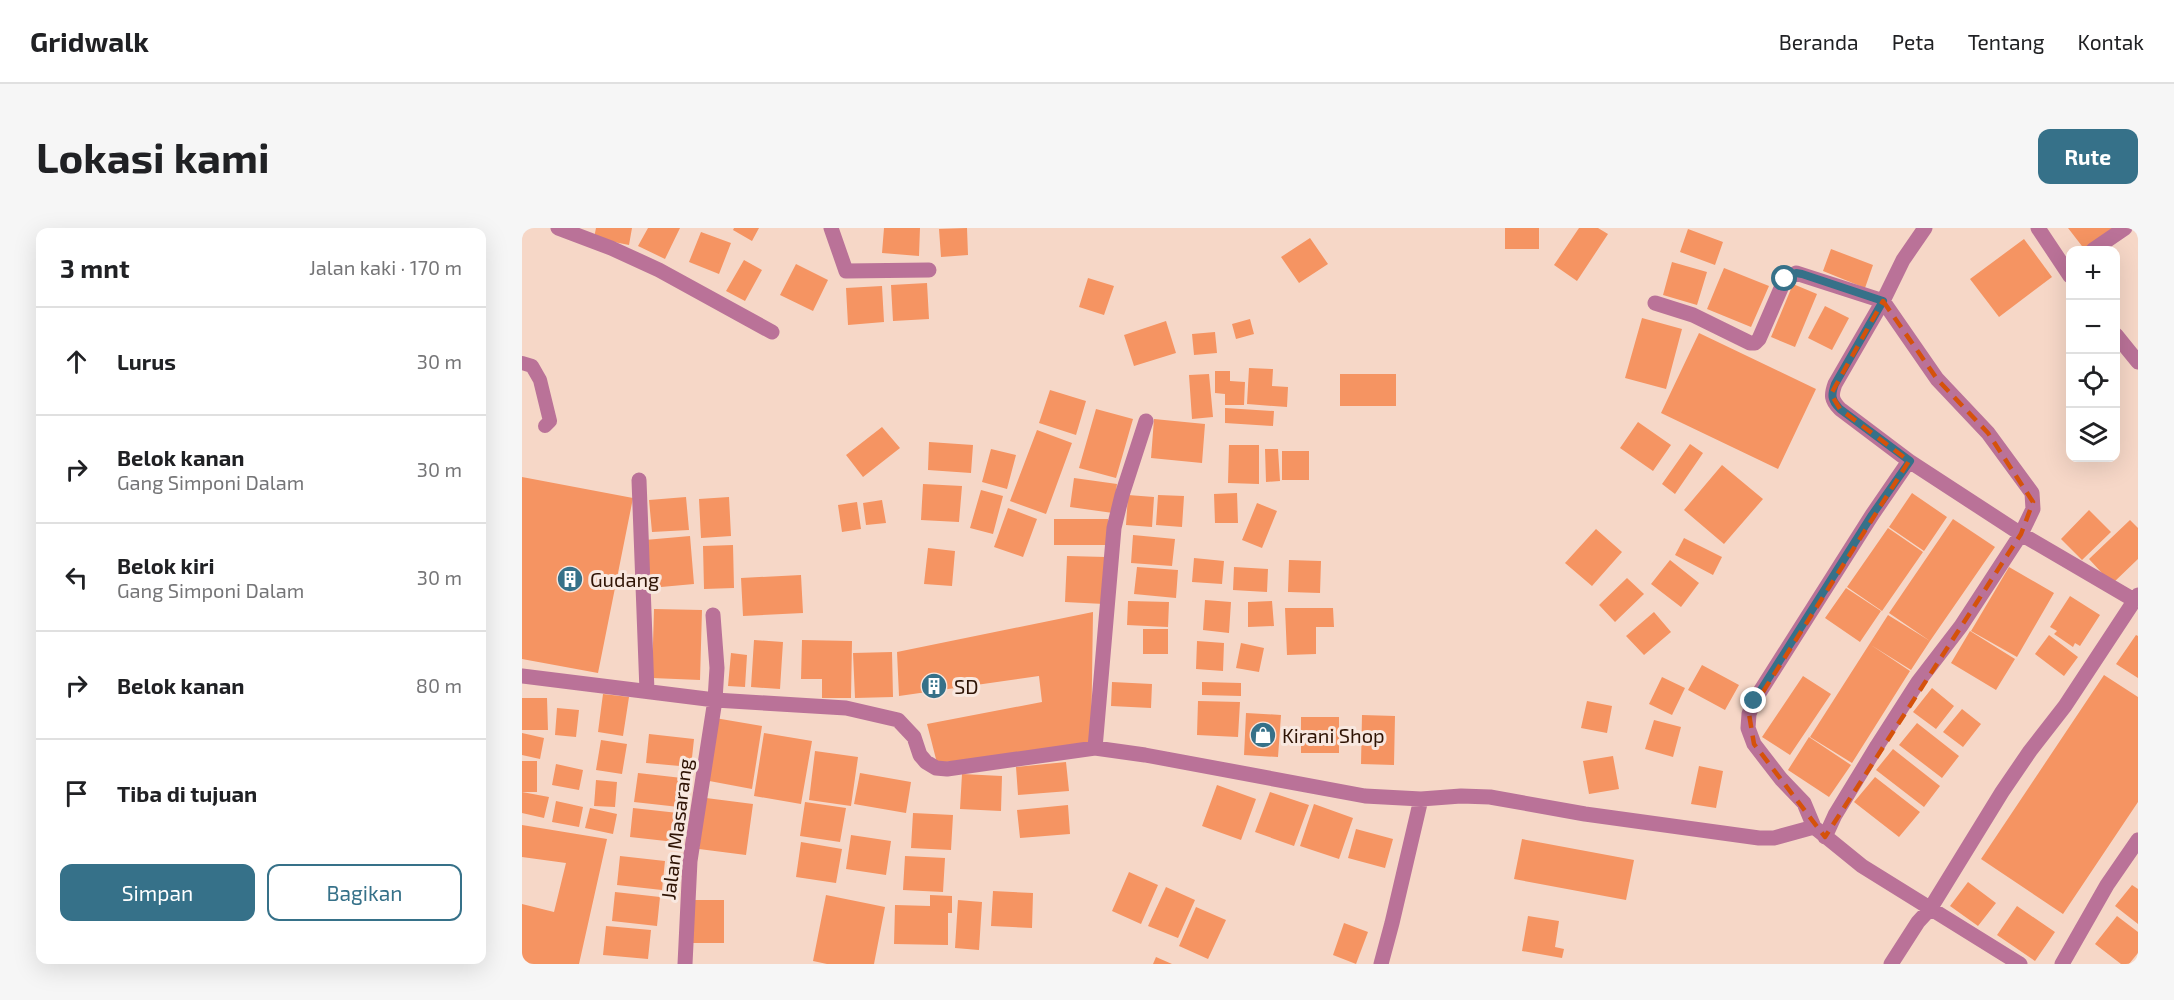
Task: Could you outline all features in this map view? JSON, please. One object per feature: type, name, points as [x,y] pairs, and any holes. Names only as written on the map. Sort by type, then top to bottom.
[{"type":"street","points":[[558,228],[611,248],[659,270],[772,332]]},
{"type":"street","points":[[831,228],[846,271],[929,270]]},
{"type":"street","points":[[1891,964],[1917,922],[1930,909],[2002,792],[2065,706],[2136,598],[2020,534],[1910,461],[1834,403],[1832,394],[1835,384],[1883,301],[1903,260],[1925,228]]},
{"type":"street","points":[[2038,228],[2066,267]]},
{"type":"street","points":[[2099,246],[2125,228]]},
{"type":"street","points":[[522,676],[715,700],[846,708],[898,720],[914,737],[920,755],[936,768],[947,769],[1095,748],[1145,755],[1365,796],[1421,799],[1461,796],[1491,797],[1585,814],[1759,838],[1819,832],[1835,815],[1918,682],[1961,626],[2020,534],[2033,509],[2032,493],[1988,433],[1937,379],[1883,301],[1796,273],[1785,279],[1759,339],[1755,343],[1750,343],[1693,315],[1655,303]]},
{"type":"street","points":[[2120,341],[2138,362]]},
{"type":"street","points":[[1095,748],[1114,528],[1146,421]]},
{"type":"street","points":[[1910,461],[1828,583],[1754,701],[1749,714],[1748,728],[1754,744],[1781,779],[1804,803],[1819,832],[1862,866],[2020,964]]},
{"type":"street","points":[[639,480],[647,691]]},
{"type":"street","name":"Jalan Masarang","points":[[685,964],[690,861],[715,700],[717,668],[713,615]]},
{"type":"street","points":[[1381,964],[1421,799]]},
{"type":"street","points":[[2062,964],[2107,885],[2138,840]]},
{"type":"lane","points":[[522,363],[532,366],[540,380],[550,421],[546,426]]},
{"type":"highlighted area","points":[[1883,301],[1937,379],[1988,433],[2033,502],[2021,534],[1825,837],[1754,744],[1749,714],[1909,461],[1840,409],[1831,394]]},
{"type":"building","points":[[596,228],[632,228],[629,245],[594,238]]},
{"type":"building","points":[[648,228],[680,228],[665,259],[638,246]]},
{"type":"building","points":[[734,228],[759,228],[752,241],[733,230]]},
{"type":"building","points":[[884,228],[920,228],[919,256],[882,253]]},
{"type":"building","points":[[967,228],[968,255],[941,257],[939,229]]},
{"type":"building","points":[[1505,228],[1539,228],[1539,249],[1505,249]]},
{"type":"building","points":[[1579,228],[1598,228],[1608,234],[1577,281],[1554,265]]},
{"type":"building","points":[[2068,228],[2115,228],[2090,246],[2082,246]]},
{"type":"building","points":[[1688,229],[1723,242],[1715,265],[1680,252]]},
{"type":"building","points":[[701,232],[731,243],[719,274],[689,262]]},
{"type":"building","points":[[1310,238],[1328,264],[1299,283],[1281,257]]},
{"type":"building","points":[[2024,239],[2052,277],[1999,317],[1970,279]]},
{"type":"building","points":[[1831,249],[1873,265],[1865,288],[1823,271]]},
{"type":"building","points":[[744,260],[762,270],[745,301],[726,291]]},
{"type":"building","points":[[1672,262],[1707,272],[1697,305],[1663,295]]},
{"type":"building","points":[[796,264],[828,280],[813,311],[780,295]]},
{"type":"building","points":[[1724,268],[1769,286],[1751,327],[1707,309]]},
{"type":"building","points":[[1088,278],[1114,286],[1104,315],[1079,307]]},
{"type":"building","points":[[927,283],[929,319],[893,321],[891,285]]},
{"type":"building","points":[[1793,284],[1817,294],[1795,347],[1771,337]]},
{"type":"building","points":[[882,286],[884,322],[848,325],[846,288]]},
{"type":"building","points":[[1825,306],[1849,318],[1832,350],[1808,338]]},
{"type":"building","points":[[1642,318],[1682,329],[1666,389],[1625,378]]},
{"type":"building","points":[[1250,319],[1254,334],[1236,339],[1232,324]]},
{"type":"building","points":[[1166,321],[1176,353],[1134,366],[1124,335]]},
{"type":"building","points":[[1215,332],[1217,353],[1194,355],[1192,334]]},
{"type":"building","points":[[1699,333],[1816,389],[1778,469],[1661,413]]},
{"type":"building","points":[[1249,368],[1273,369],[1272,386],[1288,387],[1287,407],[1247,404]]},
{"type":"building","points":[[1215,371],[1230,371],[1230,381],[1245,382],[1244,405],[1225,405],[1225,394],[1215,393]]},
{"type":"building","points":[[1209,374],[1213,417],[1192,419],[1189,375]]},
{"type":"building","points":[[1340,374],[1396,374],[1396,406],[1340,406]]},
{"type":"building","points":[[1050,390],[1086,401],[1076,435],[1039,423]]},
{"type":"building","points":[[1225,408],[1274,411],[1273,426],[1225,423]]},
{"type":"building","points":[[1096,409],[1133,419],[1116,478],[1079,468]]},
{"type":"building","points":[[1154,419],[1205,424],[1202,463],[1151,458]]},
{"type":"building","points":[[1638,422],[1671,445],[1653,471],[1620,448]]},
{"type":"building","points":[[882,427],[900,448],[863,477],[846,455]]},
{"type":"building","points":[[1037,430],[1072,443],[1046,514],[1010,501]]},
{"type":"building","points":[[929,442],[973,445],[971,473],[928,470]]},
{"type":"building","points":[[1690,444],[1703,453],[1675,494],[1662,484]]},
{"type":"building","points":[[1229,445],[1259,445],[1259,484],[1228,483]]},
{"type":"building","points":[[991,449],[1016,455],[1007,489],[982,482]]},
{"type":"building","points":[[1265,449],[1278,449],[1280,481],[1266,482]]},
{"type":"building","points":[[1282,451],[1309,451],[1309,480],[1282,480]]},
{"type":"building","points":[[1722,465],[1763,499],[1724,544],[1684,510]]},
{"type":"building","name":"Gudang","points":[[522,477],[633,498],[598,673],[522,659]]},
{"type":"building","points":[[1074,478],[1117,484],[1113,513],[1070,507]]},
{"type":"building","points":[[923,484],[962,486],[959,522],[921,520]]},
{"type":"building","points":[[981,490],[1003,496],[993,534],[970,528]]},
{"type":"building","points":[[1237,493],[1238,523],[1215,523],[1214,494]]},
{"type":"building","points":[[1912,493],[1947,517],[1924,551],[1889,527]]},
{"type":"building","points":[[1128,495],[1154,497],[1152,527],[1126,525]]},
{"type":"building","points":[[1158,495],[1184,496],[1182,527],[1156,525]]},
{"type":"building","points":[[686,497],[689,530],[652,532],[649,500]]},
{"type":"building","points":[[729,497],[731,536],[701,538],[699,499]]},
{"type":"building","points":[[882,500],[886,523],[866,525],[863,503]]},
{"type":"building","points":[[857,502],[861,529],[842,532],[838,505]]},
{"type":"building","points":[[1257,503],[1277,511],[1262,548],[1242,540]]},
{"type":"building","points":[[1008,508],[1037,519],[1023,557],[994,547]]},
{"type":"building","points":[[2089,510],[2111,532],[2082,560],[2061,539]]},
{"type":"building","points":[[1054,519],[1108,519],[1108,545],[1054,545]]},
{"type":"building","points":[[1953,519],[1995,547],[1930,641],[1889,613]]},
{"type":"building","points":[[2130,520],[2138,528],[2138,559],[2112,584],[2089,559]]},
{"type":"building","points":[[1888,528],[1923,552],[1882,611],[1847,587]]},
{"type":"building","points":[[1596,529],[1622,552],[1592,586],[1565,563]]},
{"type":"building","points":[[1133,535],[1175,539],[1172,566],[1131,563]]},
{"type":"building","points":[[690,536],[694,584],[650,588],[645,540]]},
{"type":"building","points":[[1684,538],[1722,557],[1713,575],[1675,555]]},
{"type":"building","points":[[733,545],[734,588],[704,589],[703,546]]},
{"type":"building","points":[[928,548],[955,551],[952,586],[924,584]]},
{"type":"building","points":[[1067,556],[1106,557],[1104,604],[1065,602]]},
{"type":"building","points":[[1194,558],[1224,561],[1222,584],[1192,582]]},
{"type":"building","points":[[1289,560],[1321,561],[1320,593],[1288,592]]},
{"type":"building","points":[[1670,560],[1699,583],[1681,607],[1651,584]]},
{"type":"building","points":[[1137,567],[1178,570],[1176,598],[1134,594]]},
{"type":"building","points":[[1234,567],[1268,569],[1267,592],[1233,590]]},
{"type":"building","points":[[2009,567],[2054,593],[2017,657],[1971,631]]},
{"type":"building","points":[[801,575],[803,613],[743,616],[741,578]]},
{"type":"building","points":[[1627,578],[1644,594],[1615,622],[1599,605]]},
{"type":"building","points":[[1846,588],[1881,611],[1860,642],[1825,618]]},
{"type":"building","points":[[2070,596],[2100,615],[2080,646],[2075,643],[2073,647],[2054,634],[2057,631],[2050,627]]},
{"type":"building","points":[[1205,600],[1231,602],[1229,633],[1203,630]]},
{"type":"building","points":[[1128,601],[1169,602],[1168,627],[1127,625]]},
{"type":"building","points":[[1272,601],[1274,626],[1248,627],[1248,602]]},
{"type":"building","points":[[1285,608],[1333,608],[1334,627],[1316,627],[1316,654],[1287,655]]},
{"type":"building","points":[[654,609],[702,610],[700,680],[652,678]]},
{"type":"building","name":"SD","points":[[1093,612],[1091,745],[937,763],[927,724],[1042,702],[1039,676],[899,696],[897,652]]},
{"type":"building","points":[[1654,612],[1671,632],[1644,655],[1626,636]]},
{"type":"building","points":[[1888,615],[1930,641],[1911,670],[1871,645],[1910,671],[1852,763],[1810,737]]},
{"type":"building","points":[[1143,629],[1168,629],[1168,654],[1143,654]]},
{"type":"building","points":[[1970,631],[2015,659],[1996,690],[1951,663]]},
{"type":"building","points":[[2049,635],[2078,657],[2064,676],[2035,654]]},
{"type":"building","points":[[2136,635],[2138,636],[2138,678],[2116,664]]},
{"type":"building","points":[[754,640],[783,642],[780,689],[751,687]]},
{"type":"building","points":[[802,640],[852,641],[851,698],[822,698],[822,679],[801,679]]},
{"type":"building","points":[[1197,641],[1224,643],[1223,671],[1196,669]]},
{"type":"building","points":[[1241,643],[1264,648],[1259,672],[1236,668]]},
{"type":"building","points":[[892,652],[893,697],[855,698],[853,653]]},
{"type":"building","points":[[731,653],[747,655],[745,687],[728,686]]},
{"type":"building","points":[[1702,665],[1739,685],[1725,710],[1688,690]]},
{"type":"building","points":[[2104,675],[2138,697],[2138,802],[2063,914],[1981,859]]},
{"type":"building","points":[[1803,676],[1831,694],[1790,755],[1762,737]]},
{"type":"building","points":[[1662,677],[1685,688],[1672,715],[1649,704]]},
{"type":"building","points":[[1112,682],[1152,684],[1151,708],[1111,706]]},
{"type":"building","points":[[1202,682],[1241,683],[1241,696],[1202,695]]},
{"type":"building","points":[[1932,688],[1954,706],[1936,729],[1913,712]]},
{"type":"building","points":[[603,694],[629,697],[623,736],[598,732]]},
{"type":"building","points":[[522,698],[547,698],[548,730],[522,730]]},
{"type":"building","points":[[1198,701],[1240,702],[1238,737],[1197,735]]},
{"type":"building","points":[[1587,701],[1612,706],[1607,733],[1581,728]]},
{"type":"building","points":[[557,708],[579,710],[576,737],[555,735]]},
{"type":"building","points":[[1962,709],[1981,724],[1963,747],[1943,732]]},
{"type":"building","name":"Kirani Shop","points":[[1246,713],[1281,715],[1278,757],[1244,755]]},
{"type":"building","points":[[1362,715],[1395,716],[1394,765],[1361,764]]},
{"type":"building","points":[[1301,717],[1339,717],[1339,753],[1301,753]]},
{"type":"building","points":[[715,718],[762,726],[752,789],[704,780]]},
{"type":"building","points":[[1654,720],[1681,727],[1673,757],[1645,749]]},
{"type":"building","points":[[1917,723],[1959,756],[1942,778],[1899,745]]},
{"type":"building","points":[[522,733],[544,738],[540,759],[522,755]]},
{"type":"building","points":[[764,733],[812,741],[801,804],[754,796]]},
{"type":"building","points":[[649,734],[694,739],[691,767],[646,763]]},
{"type":"building","points":[[1809,737],[1851,765],[1829,797],[1788,770]]},
{"type":"building","points":[[601,740],[627,744],[622,774],[596,770]]},
{"type":"building","points":[[1893,749],[1940,786],[1924,807],[1876,770]]},
{"type":"building","points":[[815,751],[858,757],[851,806],[809,800]]},
{"type":"building","points":[[1613,756],[1619,789],[1589,794],[1583,761]]},
{"type":"building","points":[[522,761],[537,761],[537,792],[522,792]]},
{"type":"building","points":[[1066,762],[1069,791],[1018,795],[1016,767]]},
{"type":"building","points":[[556,764],[583,770],[579,790],[552,785]]},
{"type":"building","points":[[1699,766],[1723,771],[1716,808],[1691,804]]},
{"type":"building","points":[[638,773],[682,778],[679,807],[634,802]]},
{"type":"building","points":[[860,773],[911,782],[906,813],[854,804]]},
{"type":"building","points":[[962,774],[1002,776],[1001,811],[960,809]]},
{"type":"building","points":[[1875,777],[1920,812],[1899,837],[1854,802]]},
{"type":"building","points":[[596,780],[617,782],[615,807],[594,806]]},
{"type":"building","points":[[1217,785],[1256,799],[1241,840],[1202,826]]},
{"type":"building","points":[[522,792],[549,797],[544,818],[522,813]]},
{"type":"building","points":[[1270,792],[1309,805],[1294,846],[1255,832]]},
{"type":"building","points":[[706,798],[753,804],[746,855],[699,849]]},
{"type":"building","points":[[556,801],[583,807],[579,827],[552,822]]},
{"type":"building","points":[[805,802],[846,808],[840,842],[800,836]]},
{"type":"building","points":[[1314,804],[1353,818],[1339,859],[1300,846]]},
{"type":"building","points":[[1068,805],[1070,834],[1020,838],[1017,810]]},
{"type":"building","points":[[590,808],[617,814],[613,834],[585,828]]},
{"type":"building","points":[[633,808],[678,813],[675,842],[630,837]]},
{"type":"building","points":[[913,813],[953,815],[951,850],[911,848]]},
{"type":"building","points":[[522,825],[607,839],[579,964],[522,964],[522,904],[554,912],[566,863],[522,857]]},
{"type":"building","points":[[1356,829],[1393,839],[1385,868],[1348,858]]},
{"type":"building","points":[[851,835],[891,841],[886,875],[846,869]]},
{"type":"building","points":[[1522,839],[1634,860],[1626,900],[1514,879]]},
{"type":"building","points":[[801,842],[842,849],[836,883],[796,877]]},
{"type":"building","points":[[620,856],[665,861],[662,890],[617,885]]},
{"type":"building","points":[[905,856],[945,858],[943,892],[903,890]]},
{"type":"building","points":[[1129,872],[1158,885],[1141,924],[1112,911]]},
{"type":"building","points":[[1968,882],[1996,903],[1978,926],[1950,906]]},
{"type":"building","points":[[2132,885],[2138,889],[2138,924],[2115,906]]},
{"type":"building","points":[[1166,887],[1195,900],[1178,938],[1148,926]]},
{"type":"building","points":[[993,891],[1033,893],[1032,928],[991,926]]},
{"type":"building","points":[[615,892],[660,897],[657,926],[612,921]]},
{"type":"building","points":[[826,895],[885,907],[874,964],[827,964],[813,961]]},
{"type":"building","points":[[930,895],[952,896],[952,913],[948,913],[948,945],[894,944],[895,905],[930,906]]},
{"type":"building","points":[[691,900],[724,900],[724,943],[691,943]]},
{"type":"building","points":[[958,900],[982,902],[979,950],[955,948]]},
{"type":"building","points":[[2017,906],[2055,932],[2035,961],[1997,935]]},
{"type":"building","points":[[1196,907],[1226,920],[1208,959],[1179,946]]},
{"type":"building","points":[[1528,916],[1559,921],[1555,947],[1564,949],[1562,958],[1522,951]]},
{"type":"building","points":[[2117,916],[2138,932],[2138,953],[2129,964],[2121,964],[2095,944]]},
{"type":"building","points":[[1344,923],[1368,932],[1356,964],[1333,955]]},
{"type":"building","points":[[606,926],[651,930],[648,959],[603,955]]},
{"type":"building","points":[[1156,957],[1172,964],[1153,964]]},
{"type":"place","name":"Gudang","points":[[570,579]]},
{"type":"place","name":"SD","points":[[934,686]]},
{"type":"place","name":"Kirani Shop","points":[[1263,735]]},
{"type":"route","points":[[1754,701],[1872,515],[1910,461],[1840,409],[1834,403],[1832,394],[1835,384],[1883,301],[1802,274],[1796,273],[1785,279]]}]
